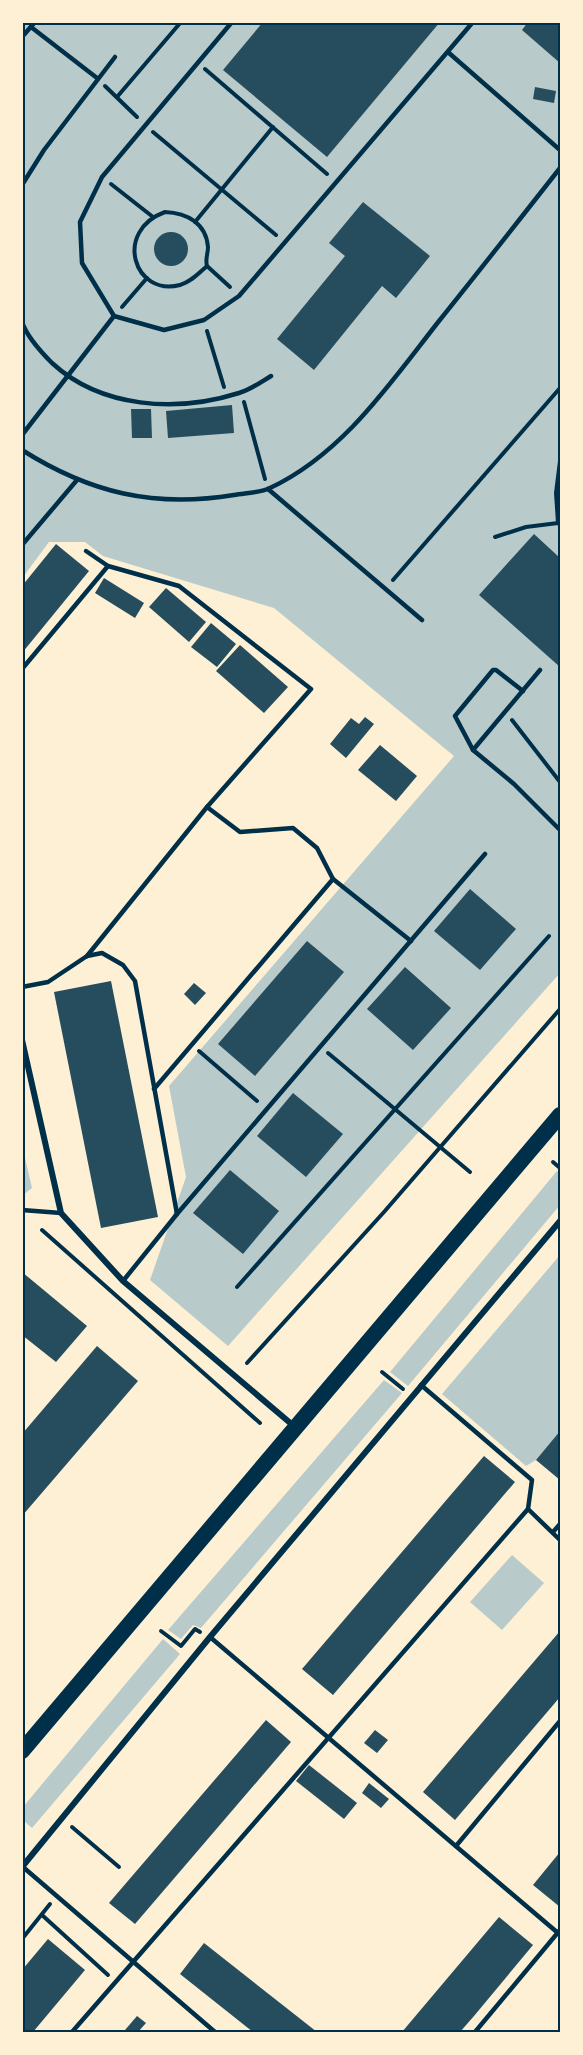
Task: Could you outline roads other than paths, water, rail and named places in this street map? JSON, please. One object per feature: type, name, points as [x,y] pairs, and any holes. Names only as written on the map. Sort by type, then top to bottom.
[{"type":"highway","points":[[22,1750],[561,1115]]},
{"type":"street","points":[[22,1040],[61,1213],[123,1281],[295,1428]]},
{"type":"street","points":[[23,1867],[210,1637],[561,1221]]},
{"type":"lane","points":[[232,22],[102,177],[80,222],[82,263],[114,316],[164,330],[204,320],[239,296],[449,53],[473,22]]},
{"type":"lane","points":[[22,37],[33,25],[97,78]]},
{"type":"lane","points":[[449,53],[561,150]]},
{"type":"lane","points":[[22,185],[44,150],[115,57]]},
{"type":"lane","points":[[22,450],[58,473],[101,490],[162,498],[210,499],[268,489],[321,456],[369,410],[561,168]]},
{"type":"lane","points":[[22,435],[114,316]]},
{"type":"lane","points":[[22,322],[44,355],[67,377],[97,393],[149,405],[201,402],[241,393],[271,376]]},
{"type":"lane","points":[[22,545],[77,480]]},
{"type":"lane","points":[[268,489],[422,620]]},
{"type":"lane","points":[[22,987],[48,982],[87,956],[207,807],[311,689],[179,586],[108,566],[86,551]]},
{"type":"lane","points":[[22,669],[108,566]]},
{"type":"lane","points":[[523,692],[496,670],[491,671],[455,716],[473,750],[514,784],[561,830]]},
{"type":"lane","points":[[473,750],[540,670]]},
{"type":"lane","points":[[207,807],[240,832],[293,828],[317,848],[333,879],[411,940]]},
{"type":"lane","points":[[123,1281],[177,1214],[484,854]]},
{"type":"lane","points":[[154,1089],[333,879]]},
{"type":"lane","points":[[87,956],[102,953],[123,965],[135,981],[177,1214]]},
{"type":"lane","points":[[22,1210],[61,1213]]},
{"type":"lane","points":[[72,2032],[528,1509],[532,1480],[421,1385]]},
{"type":"lane","points":[[528,1509],[561,1540]]},
{"type":"lane","points":[[553,1532],[561,1524]]},
{"type":"lane","points":[[210,1637],[560,1932],[475,2032]]},
{"type":"lane","points":[[456,1846],[561,1721]]},
{"type":"lane","points":[[23,1867],[215,2032]]}]
